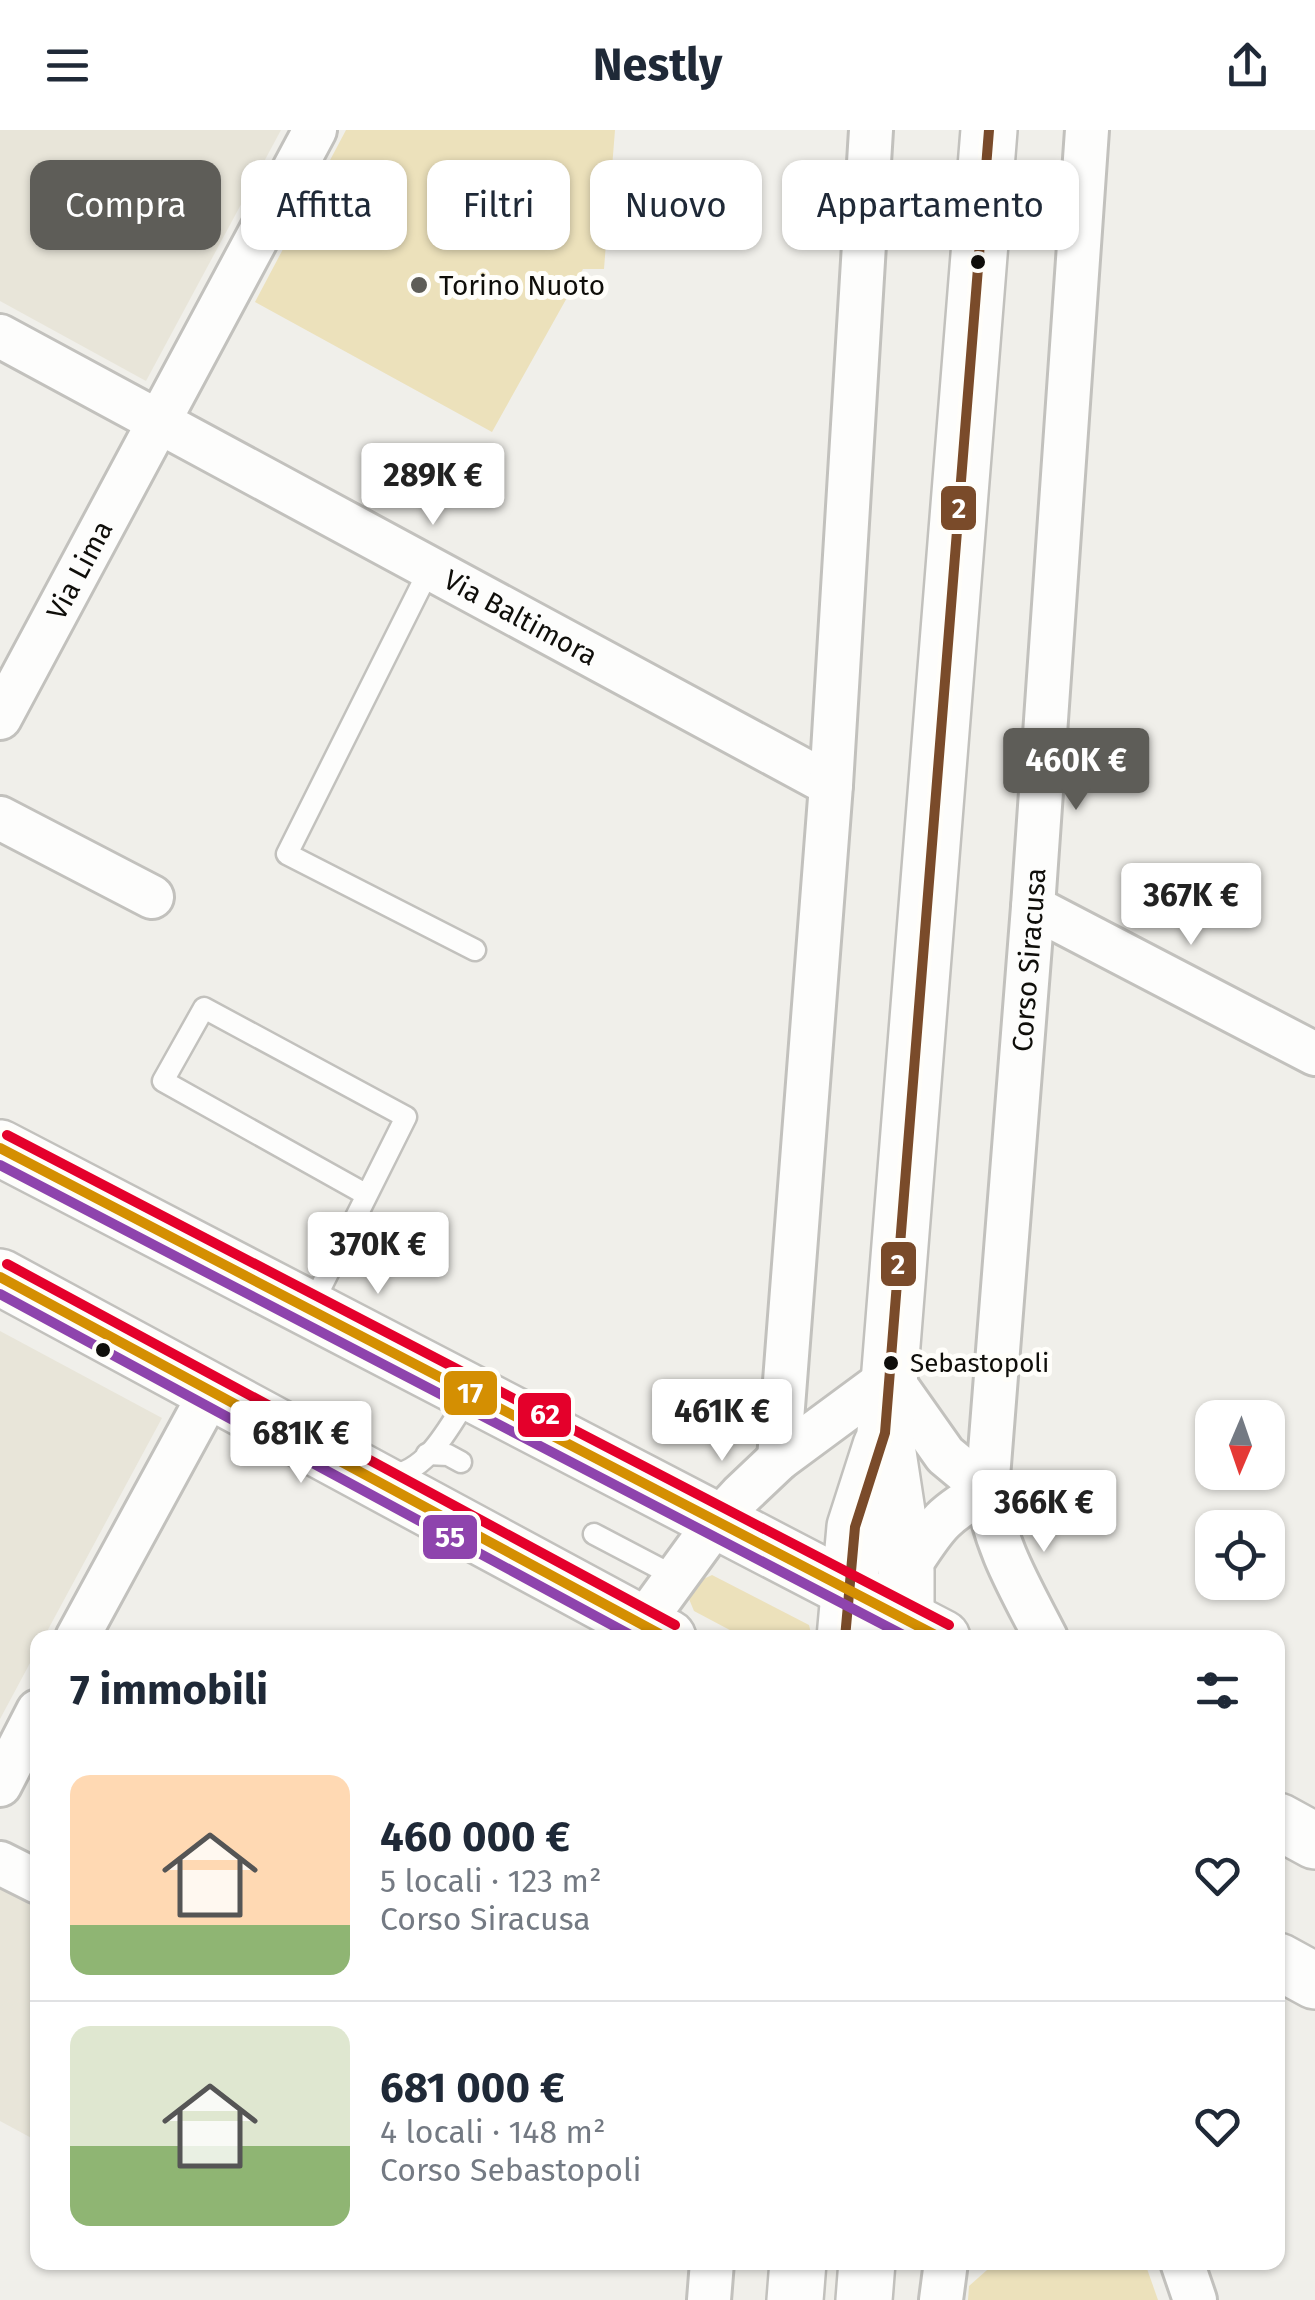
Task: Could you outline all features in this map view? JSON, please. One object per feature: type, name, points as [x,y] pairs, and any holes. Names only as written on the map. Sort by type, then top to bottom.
[{"type":"main road","points":[[0,1148],[717,1521],[847,1613],[915,1616],[886,1433],[990,131]]},
{"type":"main road","points":[[0,1277],[366,1473],[648,1630]]},
{"type":"main road","points":[[847,1613],[855,1527],[886,1433]]},
{"type":"main road","points":[[1285,1825],[1315,1841]]},
{"type":"main road","points":[[1285,1964],[1315,1981]]},
{"type":"main road","points":[[795,2300],[797,2270]]},
{"type":"main road","points":[[864,2300],[866,2270]]},
{"type":"street","name":"Via Lima","points":[[0,718],[315,130]]},
{"type":"street","points":[[779,1459],[831,784],[872,130]]},
{"type":"street","name":"Corso Siracusa","points":[[1042,1630],[1000,1548],[986,1490],[1033,907],[1087,130]]},
{"type":"street","name":"Via Baltimora","points":[[0,336],[831,784]]},
{"type":"street","points":[[0,818],[152,897]]},
{"type":"street","points":[[1033,907],[1315,1054]]},
{"type":"street","points":[[654,1630],[676,1578],[717,1521],[779,1459],[890,1377],[945,1455],[986,1490],[951,1510],[939,1522],[915,1616]]},
{"type":"street","points":[[81,1630],[212,1390]]},
{"type":"street","points":[[0,1785],[30,1727]]},
{"type":"street","points":[[0,1862],[30,1878]]},
{"type":"street","points":[[709,2300],[711,2270]]},
{"type":"street","points":[[941,2300],[945,2270]]},
{"type":"street","points":[[1185,2270],[1195,2300]]},
{"type":"lane","points":[[430,568],[287,854],[474,950]]},
{"type":"lane","points":[[310,1309],[368,1195],[406,1116],[204,1008],[162,1082],[368,1195]]},
{"type":"lane","points":[[366,1473],[396,1475],[420,1462],[471,1393]]},
{"type":"lane","points":[[428,1454],[461,1462]]},
{"type":"lane","points":[[594,1534],[676,1578]]},
{"type":"shaded area","points":[[0,130],[281,130],[265,160],[241,160],[241,204],[221,242],[221,160],[30,160],[30,250],[216,250],[146,381],[0,301]]},
{"type":"shaded area","name":"Torino Nuoto","points":[[346,130],[615,130],[613,160],[590,160],[590,250],[606,250],[604,269],[583,269],[492,432],[255,302],[283,250],[407,250],[407,160],[330,160]]},
{"type":"shaded area","points":[[0,1331],[162,1418],[48,1630],[30,1630],[30,1663],[0,1719]]},
{"type":"shaded area","points":[[712,1575],[809,1625],[810,1630],[730,1630],[694,1611],[689,1599],[697,1582]]},
{"type":"shaded area","points":[[0,1883],[30,1900],[30,2137],[0,2121]]},
{"type":"shaded area","points":[[987,2270],[1147,2270],[1158,2300],[968,2300],[969,2286]]},
{"type":"transit line","name":"2","points":[[846,1630],[855,1527],[885,1433],[989,130]]},
{"type":"transit line","name":"62","points":[[7,1135],[949,1625]]},
{"type":"transit line","name":"17","points":[[0,1148],[926,1630]]},
{"type":"transit line","name":"55","points":[[0,1165],[894,1630]]},
{"type":"transit line","name":"62","points":[[7,1264],[675,1625]]},
{"type":"transit line","name":"17","points":[[0,1277],[652,1630]]},
{"type":"transit line","name":"55","points":[[0,1294],[621,1630]]},
{"type":"place","name":"Torino Nuoto","points":[[419,285]]},
{"type":"place","name":"Sebastopoli","points":[[891,1363]]}]
